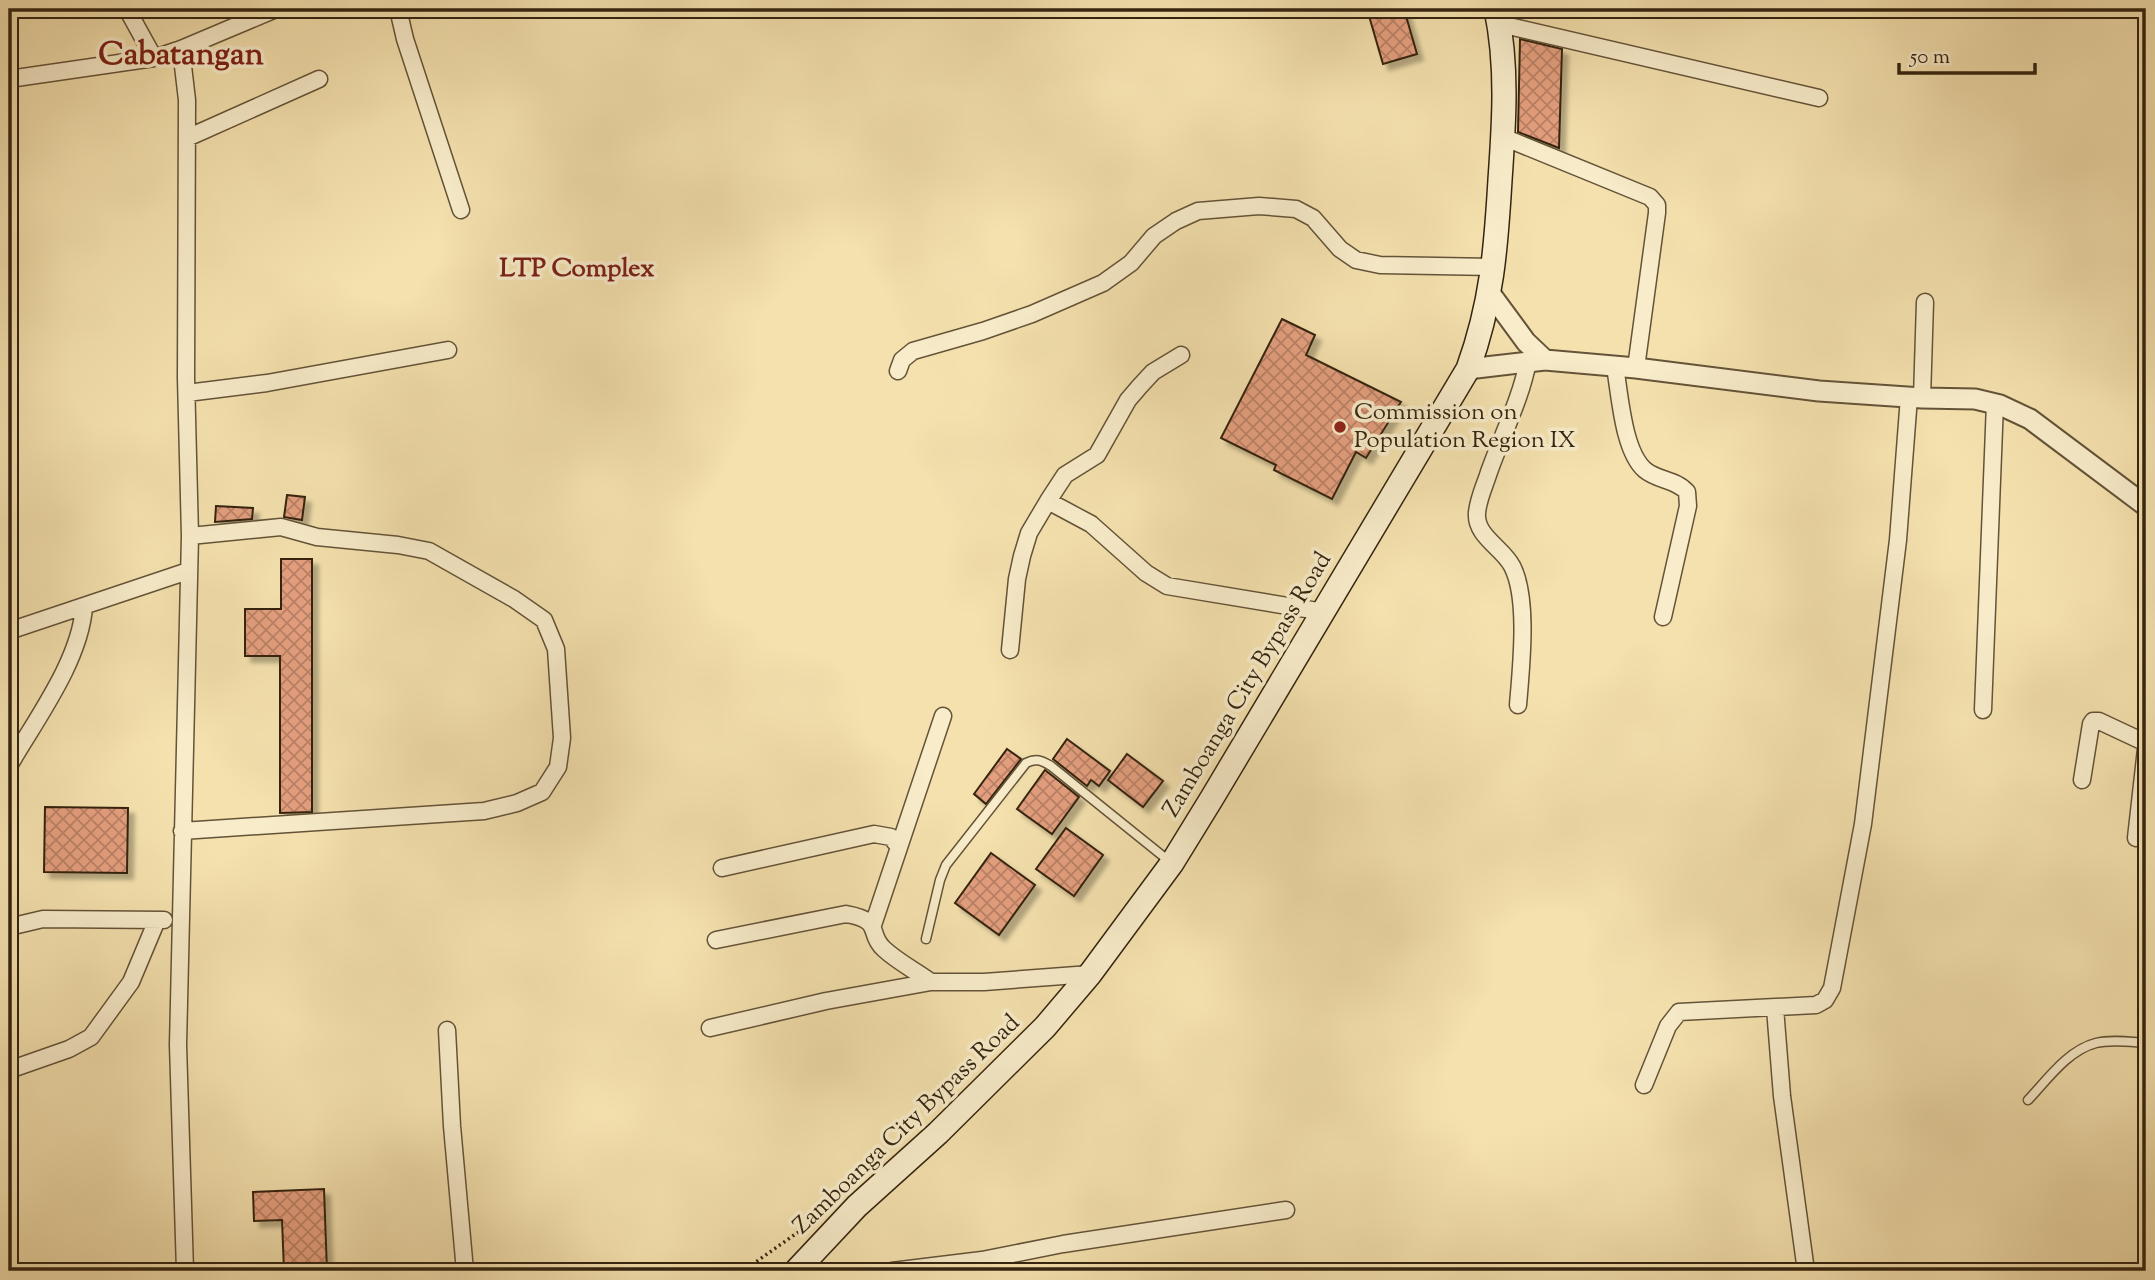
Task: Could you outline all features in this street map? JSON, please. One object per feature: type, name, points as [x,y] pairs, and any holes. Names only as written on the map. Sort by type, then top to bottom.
[{"type":"main road","name":"Zamboanga City Bypass Road","points":[[805,1268],[857,1206],[937,1133],[1045,1027],[1090,974],[1172,863],[1468,369],[1494,267],[1504,90],[1498,17]]},
{"type":"street","points":[[127,9],[154,58]]},
{"type":"street","points":[[9,79],[154,58],[276,9]]},
{"type":"street","points":[[398,9],[405,39],[461,210]]},
{"type":"street","points":[[1498,17],[1819,98]]},
{"type":"street","points":[[181,49],[187,100],[190,536],[178,1045],[185,1271]]},
{"type":"street","points":[[187,138],[319,79]]},
{"type":"street","points":[[1503,136],[1650,197],[1657,205],[1636,368]]},
{"type":"street","points":[[898,371],[902,360],[913,351],[1032,314],[1103,283],[1131,263],[1154,236],[1176,221],[1198,211],[1259,206],[1296,208],[1313,218],[1340,249],[1356,260],[1380,265],[1494,267]]},
{"type":"street","points":[[1489,293],[1526,342],[1536,360]]},
{"type":"street","points":[[1644,1085],[1668,1026],[1679,1012],[1816,1005],[1825,1000],[1837,975],[1863,824],[1916,398],[1925,303]]},
{"type":"street","points":[[187,393],[267,383],[448,350]]},
{"type":"street","points":[[1010,650],[1022,556],[1029,534],[1048,501],[1065,475],[1097,455],[1128,400],[1140,386],[1153,372],[1181,355]]},
{"type":"street","points":[[1518,705],[1521,660],[1520,591],[1512,565],[1481,530],[1476,516],[1493,460],[1524,382],[1536,360]]},
{"type":"street","points":[[1468,369],[1536,360],[1636,368],[1819,391],[1975,399],[1994,403],[2030,419],[2146,506]]},
{"type":"street","points":[[1615,367],[1628,438],[1637,462],[1656,477],[1680,484],[1687,492],[1688,506],[1663,617]]},
{"type":"street","points":[[1983,710],[1994,403]]},
{"type":"street","points":[[1048,501],[1091,524],[1146,573],[1167,586],[1324,612]]},
{"type":"street","points":[[183,831],[484,811],[517,803],[542,792],[558,767],[562,738],[556,649],[544,620],[461,567],[429,551],[398,544],[317,537],[281,527],[190,536]]},
{"type":"street","points":[[9,631],[188,571]]},
{"type":"street","points":[[9,766],[75,648],[83,622],[83,607]]},
{"type":"street","points":[[931,982],[882,948],[873,925],[943,716]]},
{"type":"street","points":[[2082,780],[2093,721],[2099,721],[2146,743]]},
{"type":"street","points":[[2136,838],[2146,749]]},
{"type":"street","points":[[722,868],[874,834],[891,838],[899,847]]},
{"type":"street","points":[[716,940],[846,915],[858,917],[873,925]]},
{"type":"street","points":[[9,927],[43,919],[181,919]]},
{"type":"street","points":[[9,1070],[69,1049],[91,1037],[131,982],[157,920]]},
{"type":"street","points":[[710,1028],[826,1001],[931,982],[984,982],[1090,974]]},
{"type":"street","points":[[1775,1008],[1782,1096],[1806,1271]]},
{"type":"street","points":[[447,1030],[452,1126],[465,1271]]},
{"type":"street","points":[[892,1271],[982,1260],[1177,1225],[1286,1210]]},
{"type":"lane","points":[[926,939],[946,865],[1031,760],[1038,759],[1051,766],[1172,863]]},
{"type":"lane","points":[[2028,1100],[2081,1048],[2098,1042],[2146,1043]]},
{"type":"building","points":[[1367,9],[1404,9],[1417,54],[1383,64]]},
{"type":"building","points":[[1520,39],[1562,49],[1559,148],[1518,132]]},
{"type":"building","points":[[1282,319],[1315,335],[1306,355],[1401,402],[1366,458],[1356,452],[1332,499],[1274,470],[1276,465],[1221,438]]},
{"type":"building","points":[[287,495],[305,497],[302,520],[284,517]]},
{"type":"building","points":[[216,506],[253,508],[252,519],[215,522]]},
{"type":"building","points":[[281,559],[312,559],[312,812],[280,813],[280,656],[245,656],[245,609],[281,609]]},
{"type":"building","points":[[1067,739],[1110,771],[1099,786],[1091,780],[1087,786],[1053,759]]},
{"type":"building","points":[[1007,749],[1021,759],[986,804],[974,794]]},
{"type":"building","points":[[1127,754],[1163,781],[1143,807],[1108,780]]},
{"type":"building","points":[[1045,770],[1079,797],[1052,834],[1017,809]]},
{"type":"building","points":[[45,807],[128,808],[127,873],[44,872]]},
{"type":"building","points":[[1066,828],[1103,855],[1074,896],[1036,869]]},
{"type":"building","points":[[991,853],[1035,885],[999,935],[955,903]]},
{"type":"building","points":[[324,1189],[327,1271],[284,1271],[282,1220],[254,1221],[253,1192]]},
{"type":"place","name":"Commission on Population Region IX","points":[[1340,427]]},
{"type":"district","name":"Cabatangan","points":[[181,56]]},
{"type":"district","name":"LTP Complex","points":[[577,269]]}]
